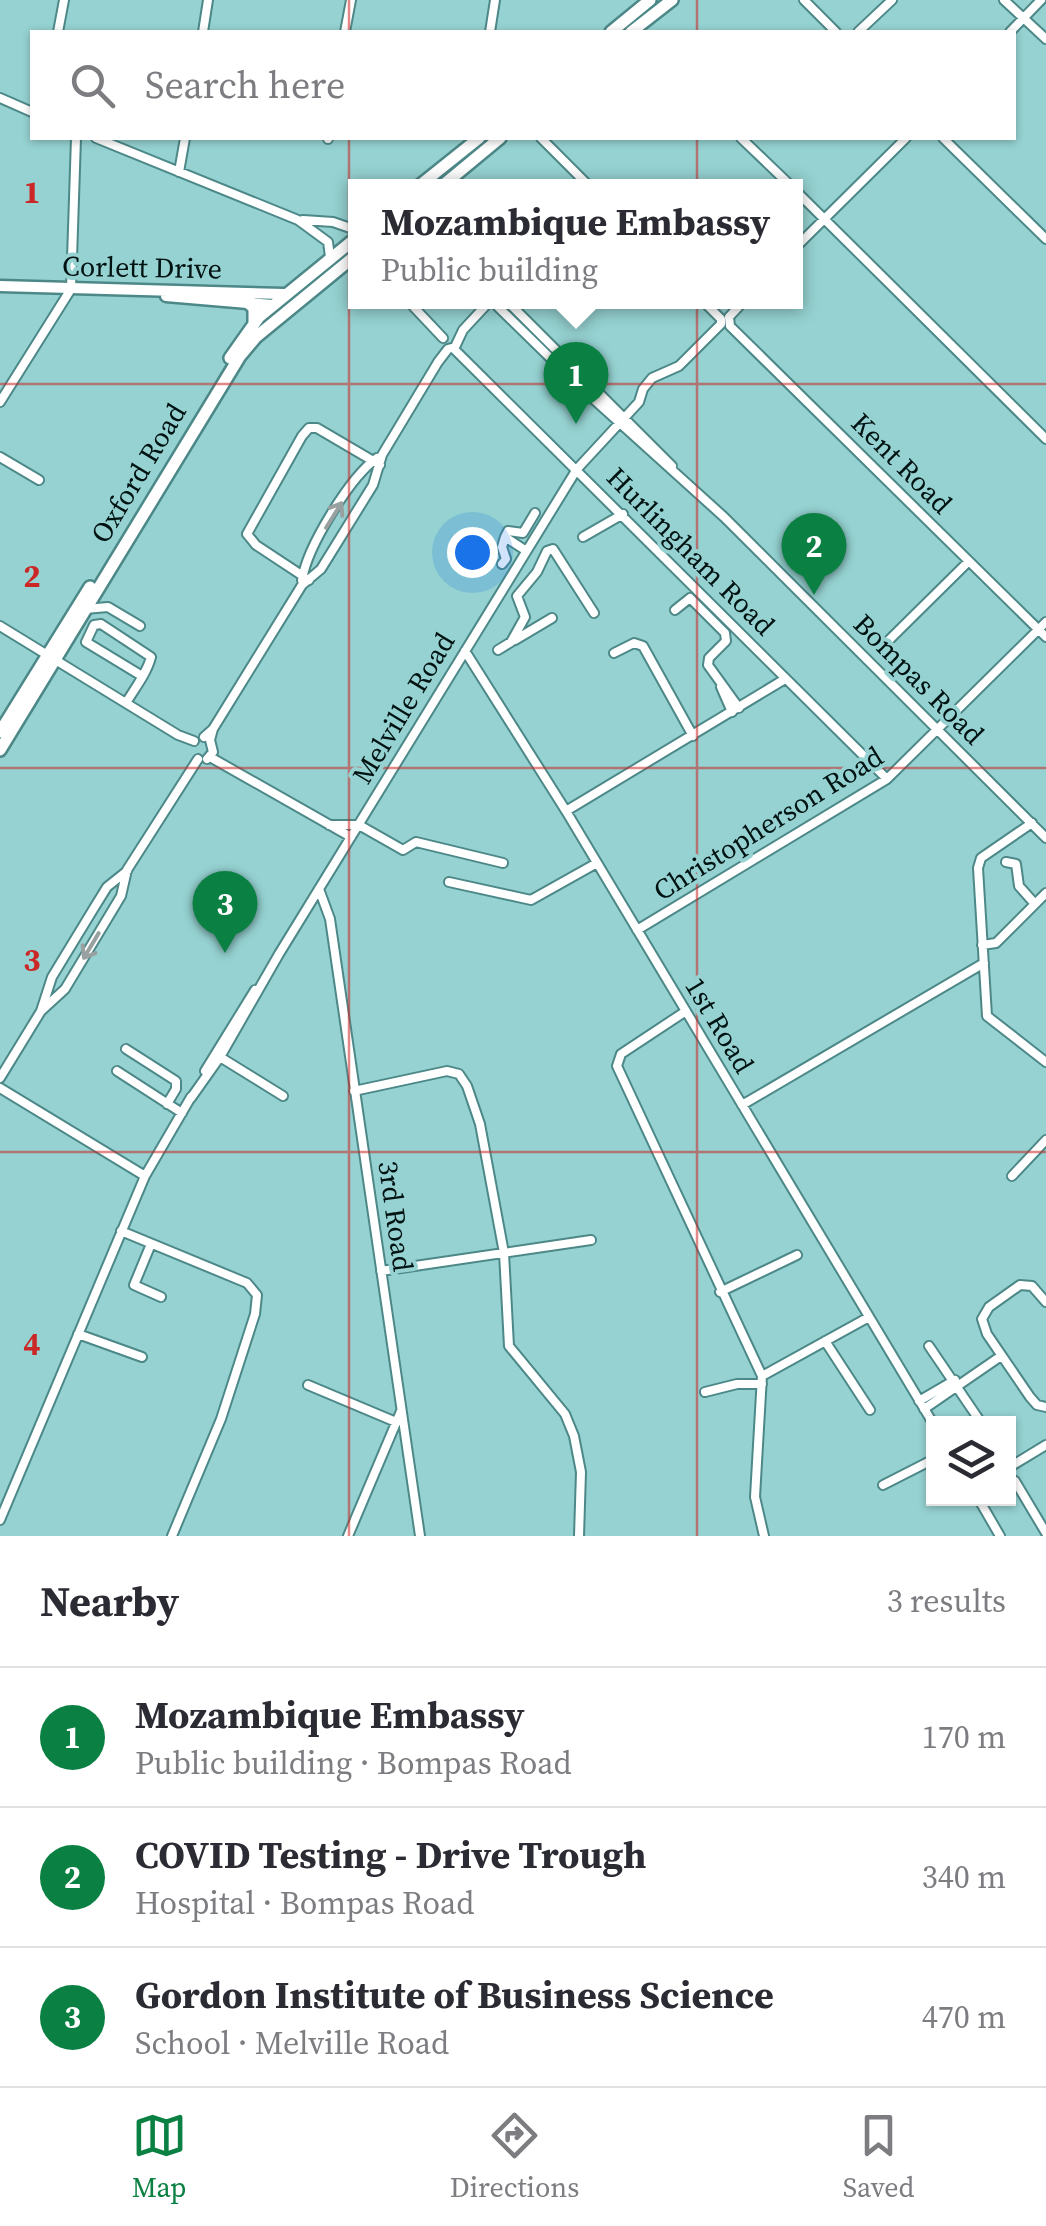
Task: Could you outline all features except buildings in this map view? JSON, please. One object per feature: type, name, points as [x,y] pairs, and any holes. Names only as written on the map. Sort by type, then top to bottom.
[{"type":"main road","points":[[627,29],[650,0]]},
{"type":"main road","points":[[627,29],[672,0]]},
{"type":"main road","points":[[430,179],[484,143]]},
{"type":"main road","points":[[449,179],[484,143]]},
{"type":"main road","name":"Oxford Road","points":[[0,750],[51,657],[254,322],[348,241]]},
{"type":"main road","name":"Oxford Road","points":[[0,732],[85,609],[240,356],[252,340],[348,261]]},
{"type":"main road","name":"Corlett Drive","points":[[0,289],[272,305]]},
{"type":"main road","name":"Corlett Drive","points":[[69,292],[284,294]]},
{"type":"main road","points":[[246,301],[254,308],[254,322]]},
{"type":"main road","points":[[272,305],[284,307],[296,302]]},
{"type":"street","points":[[58,30],[64,0]]},
{"type":"street","points":[[203,30],[208,0]]},
{"type":"street","points":[[345,30],[351,0]]},
{"type":"street","points":[[490,30],[496,0]]},
{"type":"street","points":[[804,0],[834,30]]},
{"type":"street","points":[[860,30],[892,0]]},
{"type":"street","points":[[1004,0],[1046,39]]},
{"type":"street","points":[[1012,30],[1040,0]]},
{"type":"street","points":[[0,98],[30,111]]},
{"type":"street","points":[[0,402],[69,292],[76,140]]},
{"type":"street","points":[[101,140],[298,220],[322,236],[330,246],[330,257]]},
{"type":"street","points":[[180,172],[185,140]]},
{"type":"street","points":[[543,140],[582,179]]},
{"type":"street","points":[[743,140],[784,179]]},
{"type":"street","points":[[803,240],[904,140]]},
{"type":"street","points":[[945,140],[1046,239]]},
{"type":"street","points":[[803,198],[1046,439]]},
{"type":"street","points":[[298,220],[327,221],[348,230]]},
{"type":"street","points":[[322,236],[320,229],[327,221]]},
{"type":"street","name":"Hurlingham Road","points":[[416,309],[887,779]]},
{"type":"street","points":[[304,580],[322,570],[373,485],[378,460],[450,342],[484,309]]},
{"type":"street","name":"Bompas Road","points":[[499,309],[674,470],[1046,838]]},
{"type":"street","name":"Bompas Road","points":[[515,309],[622,421]]},
{"type":"street","name":"Kent Road","points":[[712,309],[1042,633]]},
{"type":"street","name":"Melville Road","points":[[191,1098],[577,469],[640,402],[642,389],[652,378],[679,366],[736,309]]},
{"type":"street","points":[[304,580],[247,534],[302,436],[309,428],[317,428],[378,460]]},
{"type":"street","points":[[0,457],[40,480]]},
{"type":"street","points":[[0,1078],[41,1012],[52,977],[94,908],[108,887],[127,870],[188,773],[198,747],[304,580],[306,561],[320,538],[360,473],[378,460]]},
{"type":"street","points":[[502,564],[506,559],[504,537],[508,531],[523,533],[535,513]]},
{"type":"street","points":[[583,537],[623,514]]},
{"type":"street","points":[[504,537],[525,550]]},
{"type":"street","points":[[511,642],[525,613],[517,596],[535,575],[547,551],[553,550],[594,613]]},
{"type":"street","points":[[881,648],[969,560]]},
{"type":"street","points":[[517,563],[535,575]]},
{"type":"street","points":[[675,610],[687,598],[692,600],[725,633],[726,641],[708,662],[735,710]]},
{"type":"street","points":[[85,609],[108,607],[140,626]]},
{"type":"street","points":[[498,650],[552,618]]},
{"type":"street","name":"Christopherson Road","points":[[637,930],[887,779],[1042,633],[1046,622]]},
{"type":"street","points":[[126,703],[151,661],[150,655],[101,624],[94,625],[86,642],[142,676]]},
{"type":"street","points":[[0,626],[351,837]]},
{"type":"street","points":[[614,653],[634,643],[644,646],[693,736]]},
{"type":"street","name":"1st Road","points":[[465,651],[566,811],[929,1416]]},
{"type":"street","points":[[566,811],[785,678]]},
{"type":"street","points":[[198,747],[212,754]]},
{"type":"street","points":[[329,825],[358,824],[403,850],[416,842],[503,863]]},
{"type":"street","points":[[1032,824],[988,852],[978,863],[982,945],[990,1020],[1046,1062]]},
{"type":"street","points":[[1006,862],[1016,864],[1019,886],[1035,904]]},
{"type":"street","points":[[450,882],[532,900],[597,863]]},
{"type":"street","points":[[41,1012],[66,989],[121,896],[127,870]]},
{"type":"street","name":"3rd Road","points":[[328,874],[326,903],[420,1536]]},
{"type":"street","name":"3rd Road","points":[[319,889],[326,903]]},
{"type":"street","points":[[982,945],[996,943],[1046,893]]},
{"type":"street","points":[[742,1106],[984,962]]},
{"type":"street","name":"Melville Road","points":[[0,1520],[4,1501],[144,1176],[224,1038],[269,971]]},
{"type":"street","points":[[686,1011],[624,1052],[616,1066],[762,1380],[755,1497],[764,1536]]},
{"type":"street","points":[[126,1049],[176,1081],[167,1104]]},
{"type":"street","points":[[220,1056],[283,1096]]},
{"type":"street","points":[[117,1071],[182,1114]]},
{"type":"street","points":[[354,1091],[447,1071],[459,1074],[467,1086],[480,1124],[504,1253],[511,1350],[560,1407],[574,1436],[580,1472],[579,1536]]},
{"type":"street","points":[[0,1088],[144,1176]]},
{"type":"street","points":[[1012,1176],[1046,1140]]},
{"type":"street","points":[[121,1231],[246,1283],[257,1296],[255,1314],[221,1419],[172,1536]]},
{"type":"street","points":[[381,1271],[591,1240]]},
{"type":"street","points":[[151,1244],[129,1283],[160,1297]]},
{"type":"street","points":[[720,1292],[797,1255]]},
{"type":"street","points":[[1046,1302],[1032,1286],[1020,1285],[986,1310],[982,1323],[1033,1402],[1046,1406]]},
{"type":"street","points":[[706,1392],[762,1380],[869,1317]]},
{"type":"street","points":[[78,1334],[142,1357]]},
{"type":"street","points":[[826,1341],[870,1410]]},
{"type":"street","points":[[929,1346],[976,1416]]},
{"type":"street","points":[[922,1405],[1001,1356]]},
{"type":"street","points":[[308,1386],[396,1422]]},
{"type":"street","points":[[348,1536],[401,1411]]},
{"type":"street","points":[[1016,1462],[1046,1445]]},
{"type":"street","points":[[883,1485],[926,1462]]},
{"type":"street","points":[[1016,1484],[1046,1533]]},
{"type":"street","points":[[983,1506],[1000,1536]]},
{"type":"place","name":"Mozambique Embassy","points":[[576,424]]},
{"type":"place","name":"COVID Testing - Drive Trough","points":[[814,595]]},
{"type":"place","name":"Gordon Institute of Business Science","points":[[225,953]]}]
